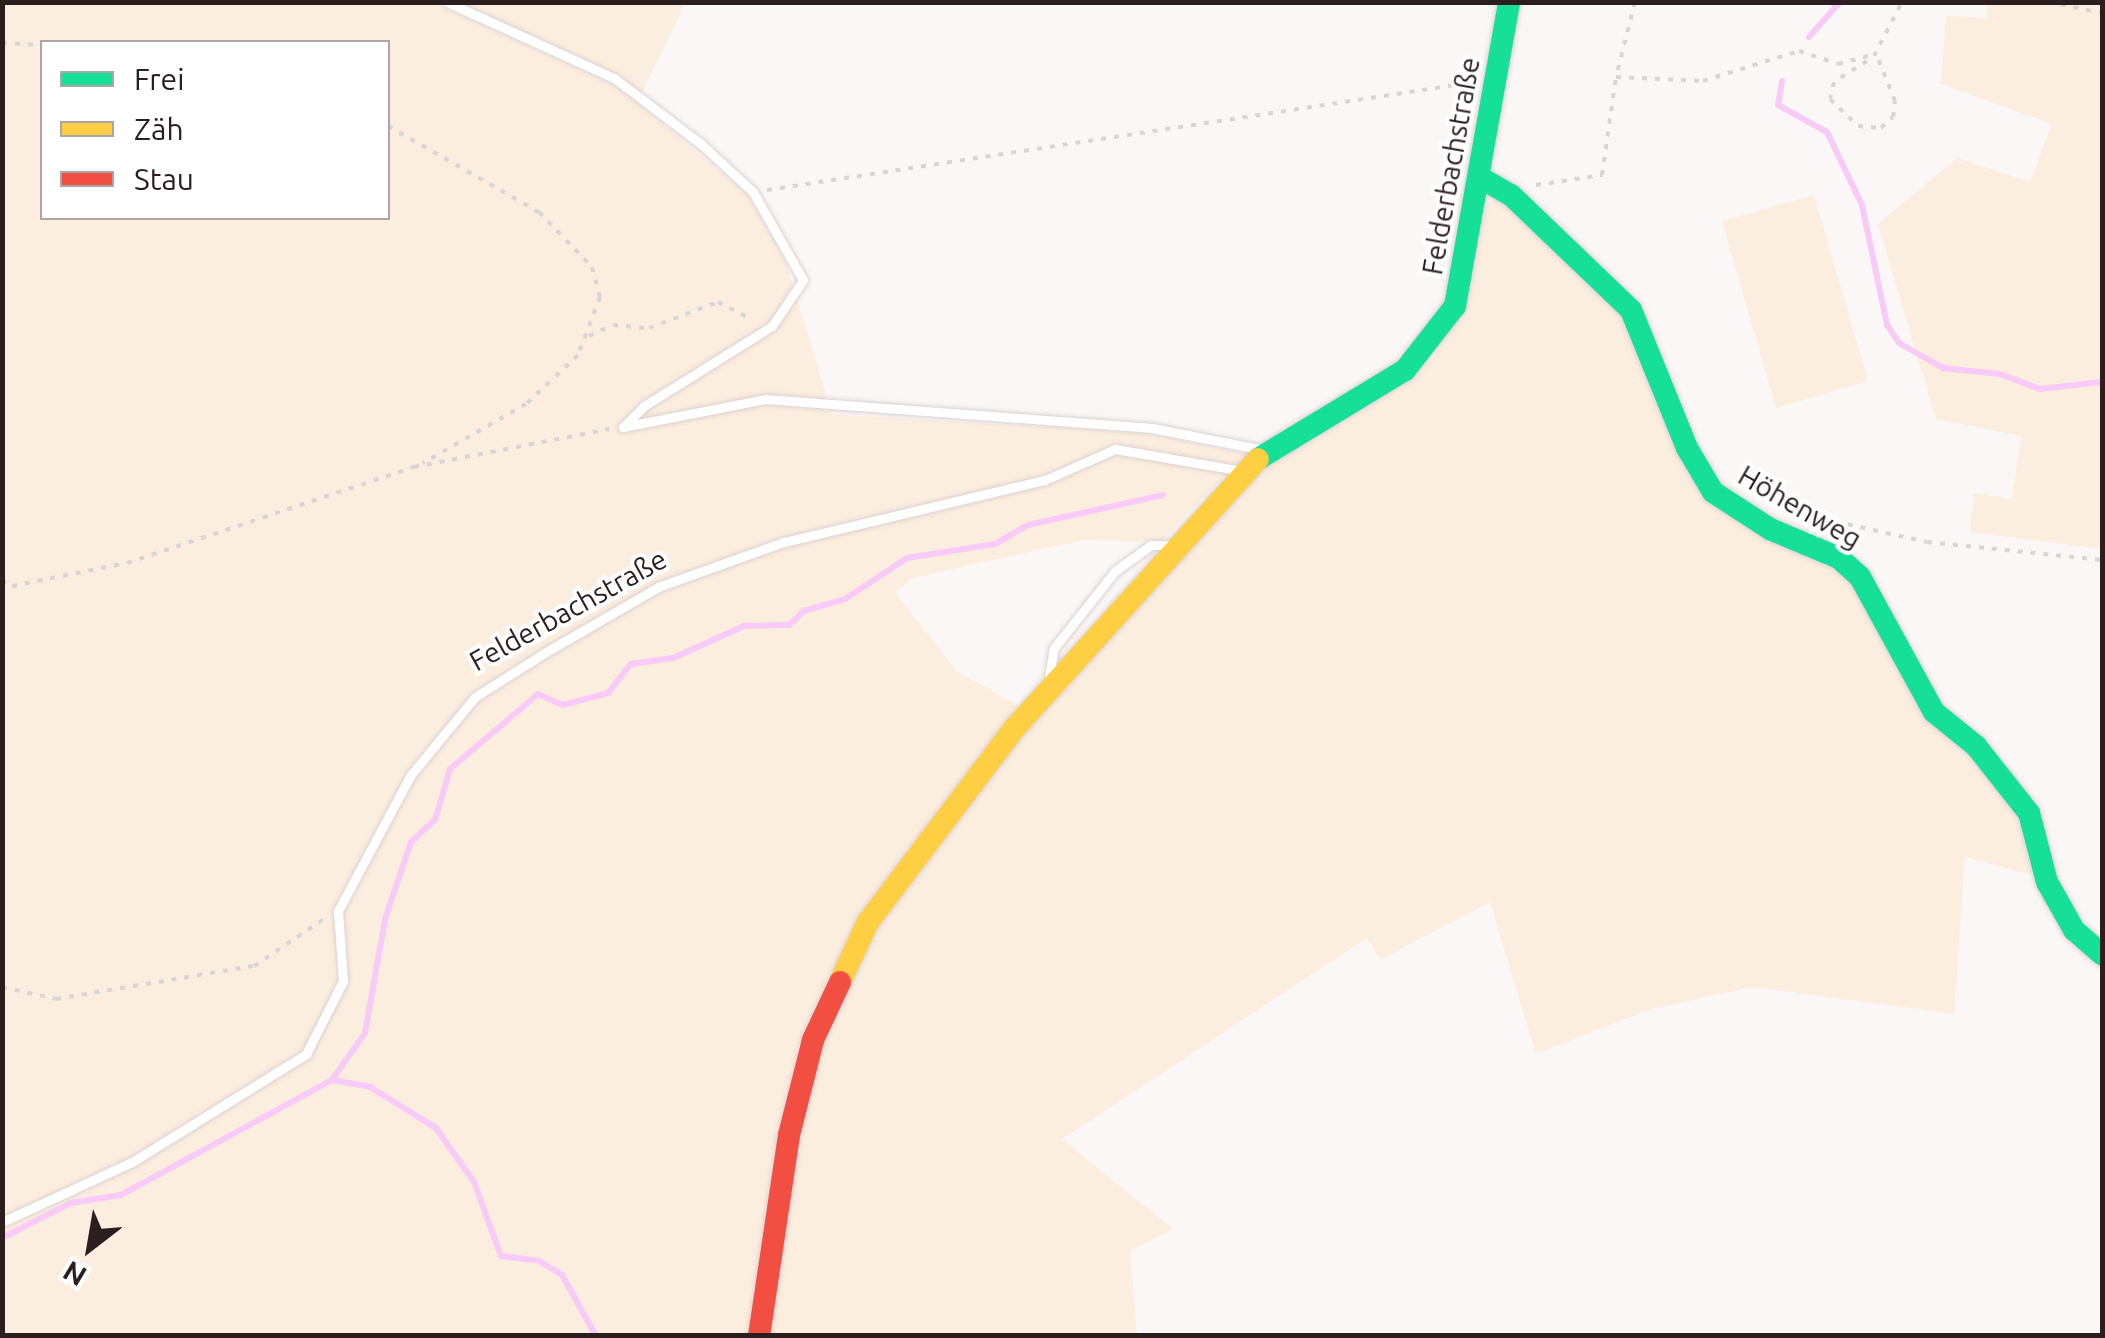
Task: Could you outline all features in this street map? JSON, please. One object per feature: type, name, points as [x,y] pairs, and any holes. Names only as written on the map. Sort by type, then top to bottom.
[{"type":"street","name":"Felderbachstraße","points":[[759,1336],[789,1135],[836,980],[868,922],[1052,685],[1172,546],[1243,472],[1268,450],[1364,400],[1406,370],[1436,336],[1455,306],[1492,184],[1497,78],[1510,2]]},
{"type":"street","name":"Höhenweg","points":[[1492,184],[1630,310],[1687,448],[1713,492],[1770,529],[1839,558],[1860,577],[1934,712],[1976,746],[2029,813],[2047,882],[2074,930],[2102,954]]},
{"type":"lane","points":[[447,2],[614,78],[753,192],[803,280],[772,326],[644,406],[623,427]]},
{"type":"lane","points":[[623,427],[766,400],[1152,428],[1205,443],[1268,450]]},
{"type":"lane","name":"Felderbachstraße","points":[[338,910],[410,776],[475,697],[658,587],[784,542],[1045,480],[1115,448],[1243,472]]},
{"type":"lane","points":[[2,1222],[132,1162],[306,1054],[343,981],[338,910]]},
{"type":"path","points":[[1492,184],[1602,175],[1616,78],[1635,2]]},
{"type":"path","points":[[1876,54],[1895,91],[1892,117],[1881,128],[1858,126],[1830,99],[1834,82],[1876,54],[1902,2]]},
{"type":"path","points":[[2048,2],[2102,13]]},
{"type":"path","points":[[2,44],[40,45]]},
{"type":"path","points":[[1616,78],[1703,80],[1799,51],[1838,64],[1876,54]]},
{"type":"path","points":[[753,192],[1497,78]]},
{"type":"path","points":[[390,127],[539,212],[592,267],[600,297],[578,355],[526,404],[414,467]]},
{"type":"path","points":[[586,337],[613,325],[649,328],[718,302],[759,323]]},
{"type":"path","points":[[2,580],[12,586],[127,563],[414,467],[623,427]]},
{"type":"path","points":[[1770,529],[1798,512],[1928,542],[2102,560]]},
{"type":"path","points":[[2,987],[56,999],[254,966],[338,910]]},
{"type":"shaded area","points":[[3,3],[434,3],[620,88],[748,195],[784,257],[832,414],[1148,433],[1245,454],[1161,542],[1083,540],[912,578],[895,593],[958,672],[1023,708],[827,978],[749,1335],[3,1336]]},
{"type":"shaded area","points":[[459,3],[685,3],[642,93],[585,59]]},
{"type":"shaded area","points":[[1987,3],[2102,3],[2102,549],[1970,532],[1974,493],[2012,499],[2021,436],[1936,419],[1878,224],[1957,158],[2030,182],[2052,124],[1941,84],[1946,16],[1988,18]]},
{"type":"shaded area","points":[[1814,195],[1868,381],[1776,408],[1722,221]]},
{"type":"shaded area","points":[[1499,199],[1624,316],[1682,456],[1837,564],[2003,781],[2037,876],[1965,857],[1954,1014],[1753,987],[1651,1009],[1536,1054],[1490,902],[1380,960],[1367,938],[1062,1139],[1173,1229],[1130,1251],[1137,1335],[766,1336],[815,1069],[873,932],[1012,745],[1266,463],[1434,358],[1486,204]]},
{"type":"waterway","points":[[1809,37],[1840,2]]},
{"type":"waterway","points":[[1782,81],[1778,105],[1827,132],[1862,205],[1887,325],[1899,343],[1943,368],[2000,374],[2040,389],[2102,382]]},
{"type":"waterway","points":[[2,1238],[71,1203],[121,1195],[332,1080],[365,1033],[385,919],[411,842],[435,820],[450,769],[538,694],[563,705],[608,693],[631,664],[673,658],[744,626],[789,625],[804,611],[845,599],[907,558],[995,544],[1028,525],[1163,495]]},
{"type":"waterway","points":[[332,1080],[370,1087],[436,1128],[474,1182],[501,1256],[539,1261],[562,1275],[596,1336]]},
{"type":"traffic: fast","points":[[1258,459],[1405,370],[1455,306],[1509,2]]},
{"type":"traffic: fast","points":[[1481,178],[1511,195],[1631,310],[1687,448],[1713,492],[1770,529],[1839,558],[1860,577],[1934,712],[1976,746],[2029,813],[2047,882],[2074,930],[2102,954]]},
{"type":"traffic: slow","points":[[840,982],[868,922],[1013,730],[1258,459]]},
{"type":"traffic: jam","points":[[759,1336],[789,1135],[813,1040],[840,982]]}]
